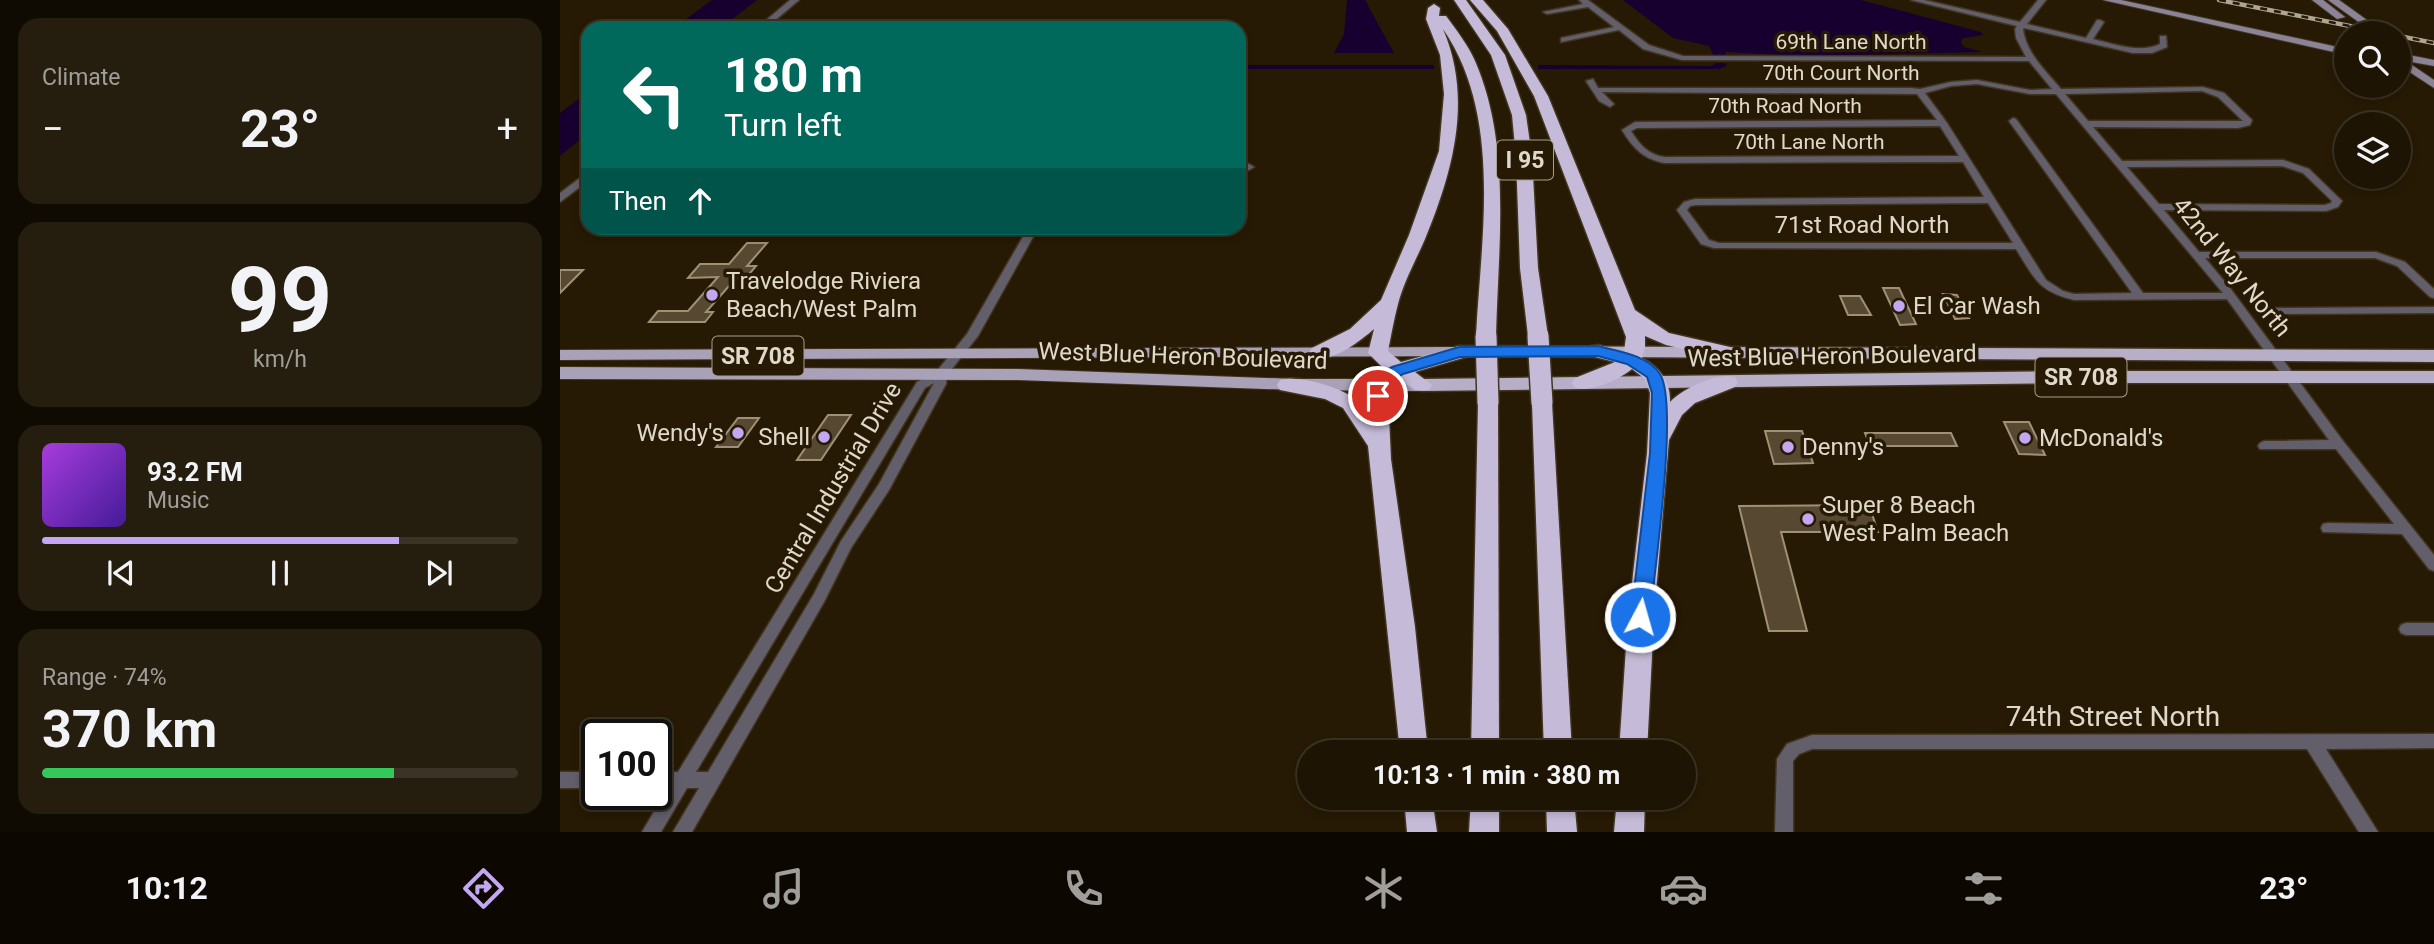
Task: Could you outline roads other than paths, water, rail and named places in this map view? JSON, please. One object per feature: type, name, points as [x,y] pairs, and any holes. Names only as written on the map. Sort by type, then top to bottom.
[{"type":"highway","name":"I 95","points":[[1460,0],[1499,55],[1519,115],[1524,156],[1529,268],[1538,336],[1557,740]]},
{"type":"highway","points":[[1476,0],[1502,29],[1541,96],[1628,313],[1635,356],[1659,383],[1658,453],[1640,617],[1634,740]]},
{"type":"highway","name":"I 95","points":[[1431,4],[1468,60],[1485,114],[1489,155],[1485,740]]},
{"type":"highway","points":[[1390,378],[1378,353],[1389,302],[1418,235],[1448,142],[1451,94],[1447,55],[1432,19],[1431,4]]},
{"type":"highway","points":[[1319,353],[1349,341],[1389,302]]},
{"type":"highway","points":[[1628,313],[1649,332],[1665,339],[1723,352]]},
{"type":"highway","points":[[1598,351],[1635,356]]},
{"type":"highway","name":"West Blue Heron Boulevard","points":[[1459,352],[1598,351]]},
{"type":"highway","points":[[1413,740],[1402,627],[1380,459],[1377,408],[1390,378],[1459,352]]},
{"type":"highway","name":"West Blue Heron Boulevard","points":[[1635,356],[1723,352],[2434,356]]},
{"type":"highway","points":[[1903,379],[1908,371],[1992,370],[2011,355]]},
{"type":"highway","points":[[1582,383],[1609,374],[1635,356]]},
{"type":"highway","points":[[2043,377],[2058,363],[2128,362],[2156,356]]},
{"type":"highway","name":"West Blue Heron Boulevard","points":[[1422,385],[2043,377],[2434,377]]},
{"type":"highway","points":[[1390,378],[1422,385]]},
{"type":"highway","points":[[1658,453],[1668,420],[1679,402],[1728,382]]},
{"type":"highway","points":[[1287,385],[1338,396],[1352,402],[1365,419],[1380,459]]},
{"type":"highway","points":[[1419,810],[1422,832]]},
{"type":"highway","points":[[1485,810],[1485,832]]},
{"type":"highway","points":[[1561,810],[1562,832]]},
{"type":"highway","points":[[1629,832],[1630,810]]},
{"type":"main road","points":[[2108,0],[2333,42]]},
{"type":"main road","points":[[2317,0],[2345,21]]},
{"type":"main road","points":[[2333,0],[2363,21]]},
{"type":"main road","points":[[2135,3],[2334,49]]},
{"type":"main road","points":[[2411,56],[2434,69]]},
{"type":"main road","points":[[2411,60],[2417,60]]},
{"type":"main road","points":[[2411,63],[2434,69]]},
{"type":"main road","points":[[2411,68],[2434,85]]},
{"type":"main road","name":"West Blue Heron Boulevard","points":[[560,355],[956,356],[1459,352]]},
{"type":"main road","name":"West Blue Heron Boulevard","points":[[560,373],[1097,376],[1287,385],[1390,378]]},
{"type":"street","points":[[770,21],[795,0]]},
{"type":"street","points":[[1915,0],[2142,51],[2160,48],[2164,45],[2163,38]]},
{"type":"street","points":[[1960,10],[1969,0]]},
{"type":"street","points":[[2022,25],[2042,0]]},
{"type":"street","points":[[1547,12],[1586,2]]},
{"type":"street","name":"69th Lane North","points":[[1586,2],[1646,47],[1671,56],[1719,60],[2031,59]]},
{"type":"street","points":[[2088,41],[2100,22]]},
{"type":"street","name":"42nd Way North","points":[[2022,25],[2019,31],[2031,59],[2231,296],[2339,444],[2434,565]]},
{"type":"street","points":[[1563,40],[1619,28]]},
{"type":"street","points":[[1590,82],[1610,104]]},
{"type":"street","name":"70th Court North","points":[[1596,90],[1920,92],[1969,82],[2031,92],[2209,90]]},
{"type":"street","points":[[2086,124],[2247,123],[2248,120],[2221,94],[2209,90]]},
{"type":"street","points":[[1920,92],[1943,123],[2042,282],[2059,293],[2074,297],[2231,296]]},
{"type":"street","points":[[2013,121],[2140,297]]},
{"type":"street","name":"70th Road North","points":[[1652,158],[1640,152],[1626,130],[1628,127],[1943,123]]},
{"type":"street","name":"70th Lane North","points":[[1652,158],[1966,159]]},
{"type":"street","points":[[2119,164],[2293,165],[2306,171],[2337,201],[2335,205],[2326,208],[2155,207]]},
{"type":"street","points":[[560,199],[581,181]]},
{"type":"street","name":"71st Road North","points":[[1992,200],[1695,201],[1682,210],[1705,242],[1718,246],[2020,246]]},
{"type":"street","points":[[941,374],[972,335],[1029,235]]},
{"type":"street","points":[[2195,255],[2386,257],[2401,264],[2434,295]]},
{"type":"street","points":[[2272,311],[2434,310]]},
{"type":"street","name":"Central Industrial Drive","points":[[651,832],[730,697],[817,561],[921,385],[941,374]]},
{"type":"street","name":"Central Industrial Drive","points":[[682,832],[819,598],[834,566],[884,487],[940,384],[941,374]]},
{"type":"street","points":[[2264,446],[2339,444]]},
{"type":"street","points":[[2328,528],[2406,529]]},
{"type":"street","points":[[2406,629],[2434,629]]},
{"type":"street","name":"74th Street North","points":[[1784,832],[1785,759],[1793,749],[1812,742],[2434,741]]},
{"type":"street","points":[[2313,743],[2369,832]]},
{"type":"street","points":[[560,779],[581,780]]},
{"type":"street","points":[[672,780],[712,780]]},
{"type":"railway","points":[[2219,0],[2334,23]]},
{"type":"railway","points":[[2411,38],[2434,43]]},
{"type":"place","name":"Travelodge Riviera Beach/West Palm","points":[[712,295]]},
{"type":"place","name":"El Car Wash","points":[[1899,306]]},
{"type":"place","name":"Wendy's","points":[[738,433]]},
{"type":"place","name":"Shell","points":[[824,437]]},
{"type":"place","name":"McDonald's","points":[[2025,438]]},
{"type":"place","name":"Denny's","points":[[1788,447]]},
{"type":"place","name":"Super 8 Beach West Palm Beach","points":[[1808,519]]}]
